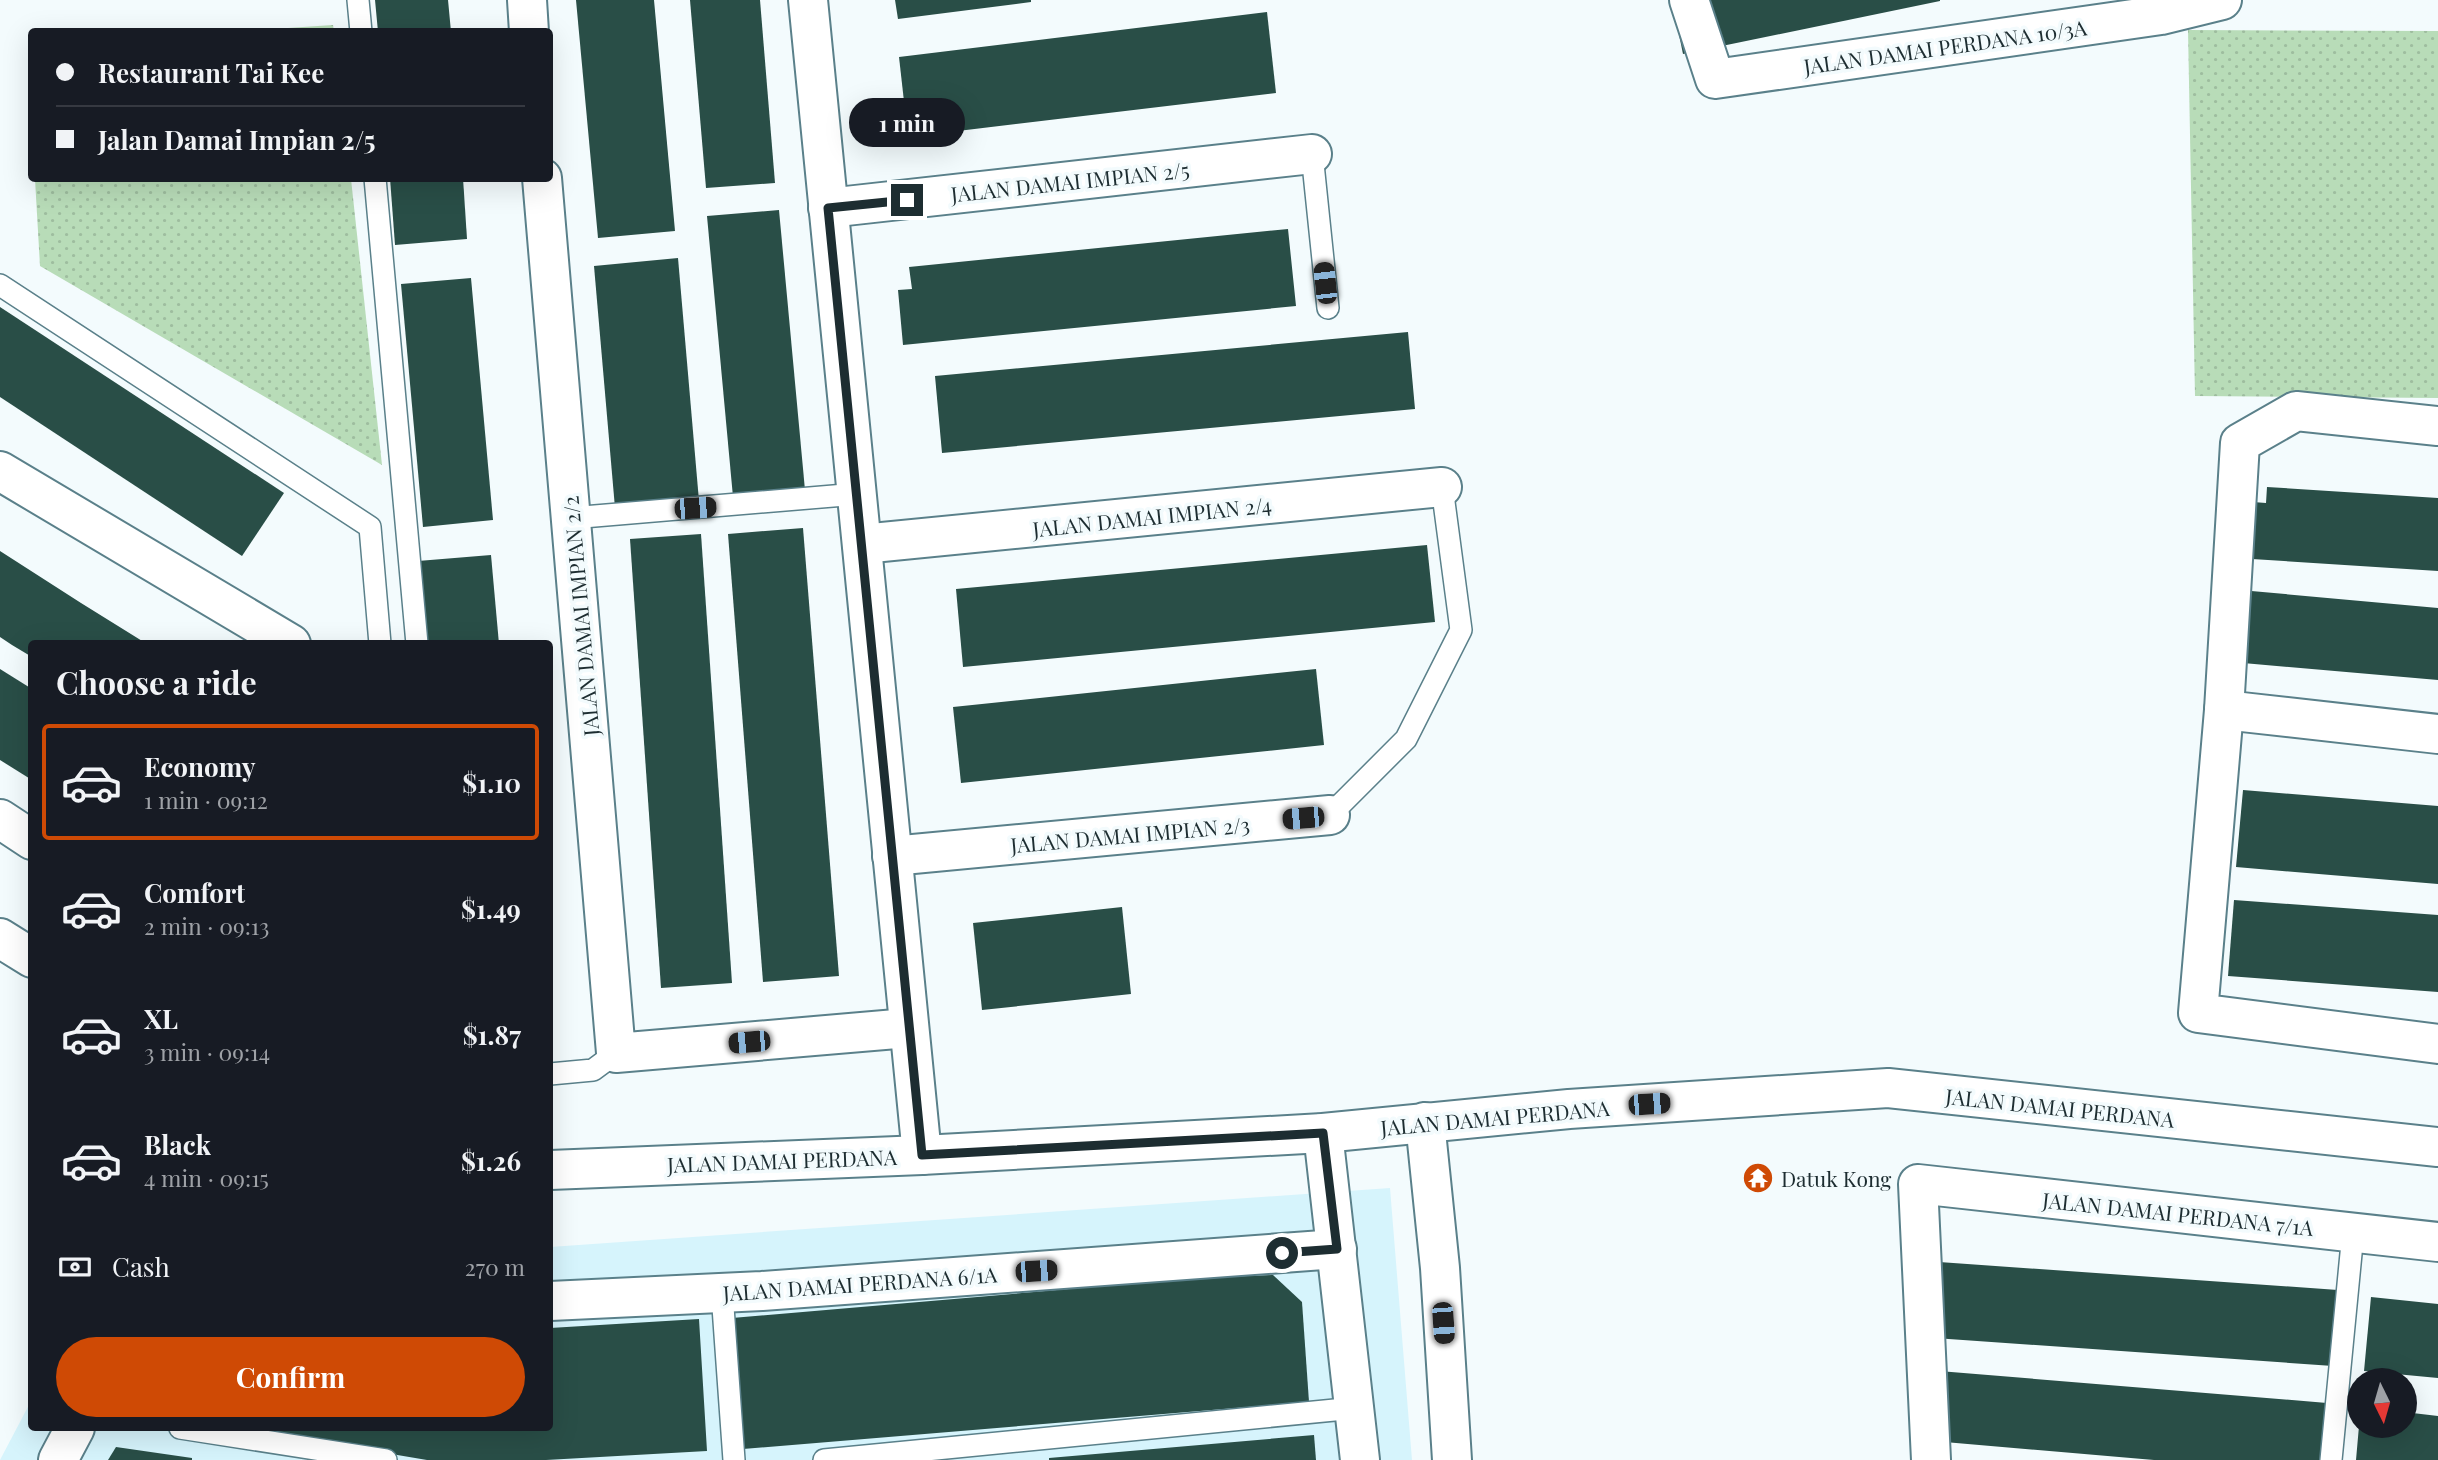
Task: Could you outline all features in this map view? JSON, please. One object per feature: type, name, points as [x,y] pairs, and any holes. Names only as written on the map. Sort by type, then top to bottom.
[{"type":"street","points":[[527,0],[529,28]]},
{"type":"street","points":[[808,0],[922,1155]]},
{"type":"street","name":"JALAN DAMAI PERDANA 10/3A","points":[[1689,0],[1715,79],[2219,1]]},
{"type":"street","name":"JALAN DAMAI IMPIAN 2/5","points":[[828,208],[1312,154]]},
{"type":"street","name":"JALAN DAMAI IMPIAN 2/2","points":[[542,182],[616,1053]]},
{"type":"street","points":[[2438,426],[2296,411],[2240,443],[2224,710],[2198,1013],[2438,1044]]},
{"type":"street","points":[[0,471],[284,640]]},
{"type":"street","name":"JALAN DAMAI IMPIAN 2/4","points":[[862,544],[1442,487]]},
{"type":"street","points":[[2224,710],[2438,734]]},
{"type":"street","name":"JALAN DAMAI IMPIAN 2/3","points":[[892,856],[1330,816]]},
{"type":"street","points":[[0,819],[28,837]]},
{"type":"street","points":[[0,937],[28,955]]},
{"type":"street","points":[[616,1053],[908,1028]]},
{"type":"street","name":"JALAN DAMAI PERDANA","points":[[553,1170],[922,1155],[1323,1133],[1569,1109],[1888,1088],[2438,1146]]},
{"type":"street","points":[[1425,1122],[1440,1268],[1452,1460]]},
{"type":"street","points":[[1323,1133],[1360,1460]]},
{"type":"street","name":"JALAN DAMAI PERDANA 7/1A","points":[[1931,1460],[1918,1184],[2438,1242]]},
{"type":"street","name":"JALAN DAMAI PERDANA 6/1A","points":[[553,1301],[722,1293],[1337,1249]]},
{"type":"street","points":[[58,1460],[73,1431]]},
{"type":"lane","points":[[358,0],[361,28]]},
{"type":"lane","points":[[1312,154],[1328,308]]},
{"type":"lane","points":[[374,182],[416,640]]},
{"type":"lane","points":[[0,285],[370,527],[380,640]]},
{"type":"lane","name":"JALAN DAMAI IMPIAN 2/3","points":[[1330,816],[1406,739],[1461,629],[1442,487]]},
{"type":"lane","points":[[571,518],[857,494]]},
{"type":"lane","points":[[553,1074],[593,1070],[616,1053]]},
{"type":"lane","points":[[2331,1460],[2353,1233]]},
{"type":"lane","points":[[722,1293],[734,1460]]},
{"type":"lane","points":[[824,1460],[1355,1408]]},
{"type":"lane","points":[[199,1431],[386,1460]]},
{"type":"shaded area","points":[[1390,1188],[1412,1460],[0,1460],[28,1407],[28,1431],[553,1431],[553,1247]]},
{"type":"green space","points":[[333,25],[334,28],[288,28]]},
{"type":"green space","points":[[2188,30],[2438,31],[2438,398],[2195,396]]},
{"type":"green space","points":[[35,182],[351,182],[382,465],[40,266]]},
{"type":"building","points":[[375,0],[448,0],[451,28],[378,28]]},
{"type":"building","points":[[576,0],[654,0],[675,231],[598,238]]},
{"type":"building","points":[[690,0],[760,0],[775,183],[706,188]]},
{"type":"building","points":[[895,0],[1031,0],[1031,2],[898,19]]},
{"type":"building","points":[[1672,0],[1940,0],[1940,1],[1683,54]]},
{"type":"building","points":[[1267,12],[1276,93],[908,137],[899,57]]},
{"type":"building","points":[[390,182],[463,182],[467,239],[395,245]]},
{"type":"building","points":[[779,210],[805,490],[733,497],[707,216]]},
{"type":"building","points":[[1288,229],[1296,306],[903,345],[898,290],[912,289],[909,267]]},
{"type":"building","points":[[678,258],[699,501],[615,508],[594,266]]},
{"type":"building","points":[[471,278],[493,520],[423,527],[401,284]]},
{"type":"building","points":[[0,307],[284,493],[242,556],[0,397]]},
{"type":"building","points":[[1408,332],[1415,409],[942,453],[935,376]]},
{"type":"building","points":[[2267,487],[2438,498],[2438,571],[2236,558],[2240,501],[2266,503]]},
{"type":"building","points":[[803,528],[839,976],[763,982],[728,534]]},
{"type":"building","points":[[701,534],[732,983],[661,988],[630,539]]},
{"type":"building","points":[[1427,545],[1435,622],[963,667],[956,589]]},
{"type":"building","points":[[0,551],[141,640],[28,640],[28,655],[0,637]]},
{"type":"building","points":[[491,555],[499,640],[425,640],[418,561]]},
{"type":"building","points":[[2240,590],[2438,608],[2438,680],[2243,663]]},
{"type":"building","points":[[0,669],[28,686],[28,778],[0,760]]},
{"type":"building","points":[[1316,669],[1324,745],[961,783],[953,707]]},
{"type":"building","points":[[2243,790],[2438,806],[2438,884],[2236,867]]},
{"type":"building","points":[[2234,900],[2438,915],[2438,992],[2228,976]]},
{"type":"building","points":[[1122,907],[1131,994],[982,1010],[973,923]]},
{"type":"building","points":[[1911,1260],[2338,1290],[2333,1366],[1906,1336]]},
{"type":"building","points":[[1273,1275],[1302,1302],[1309,1402],[743,1449],[732,1318],[1197,1278]]},
{"type":"building","points":[[2371,1297],[2438,1304],[2438,1378],[2417,1376],[2417,1368],[2364,1368]]},
{"type":"building","points":[[699,1319],[707,1451],[546,1460],[427,1460],[255,1431],[553,1431],[553,1328]]},
{"type":"building","points":[[1939,1371],[2327,1403],[2322,1460],[2154,1460],[1933,1441]]},
{"type":"building","points":[[2417,1414],[2438,1416],[2438,1460],[2356,1460],[2358,1438],[2417,1438]]},
{"type":"building","points":[[1314,1435],[1316,1460],[1049,1460],[1049,1458]]},
{"type":"building","points":[[116,1447],[192,1458],[192,1460],[108,1460]]},
{"type":"place","name":"Datuk Kong","points":[[1758,1178]]},
{"type":"route","points":[[907,200],[828,208],[922,1155],[1323,1133],[1337,1249],[1282,1253]]}]
